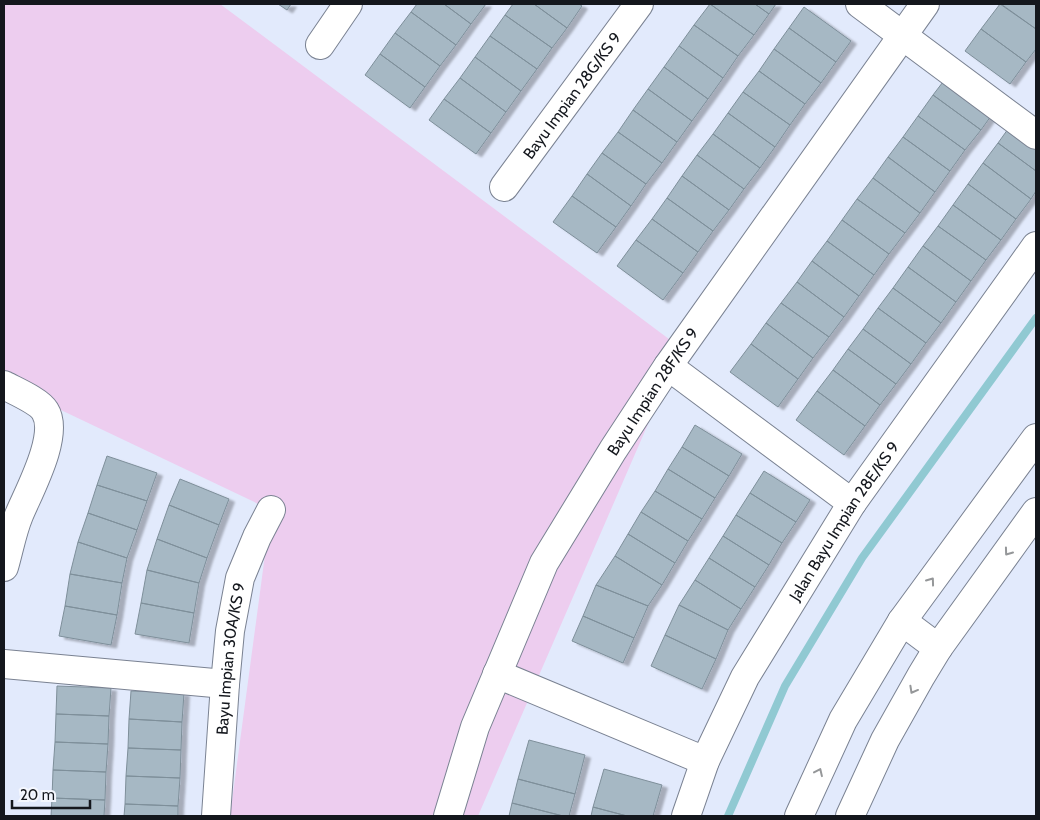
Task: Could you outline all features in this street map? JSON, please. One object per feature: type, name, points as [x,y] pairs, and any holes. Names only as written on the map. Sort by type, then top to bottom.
[{"type":"street","points":[[320,45],[348,4]]},
{"type":"street","name":"Bayu Impian 28G/KS 9","points":[[504,187],[639,4]]},
{"type":"street","points":[[860,4],[1036,136]]},
{"type":"street","name":"Bayu Impian 28F/KS 9","points":[[448,816],[475,726],[544,563],[613,450],[668,366],[926,4]]},
{"type":"street","name":"Jalan Bayu Impian 28E/KS 9","points":[[686,816],[705,761],[744,677],[852,503],[1036,246]]},
{"type":"street","points":[[668,366],[852,503]]},
{"type":"street","points":[[4,385],[27,397],[45,410],[51,424],[46,448],[18,517],[4,566]]},
{"type":"street","points":[[799,816],[843,720],[902,621],[1036,438]]},
{"type":"street","name":"Bayu Impian 30A/KS 9","points":[[216,816],[224,684],[230,631],[240,578],[257,537],[272,510]]},
{"type":"street","points":[[850,816],[885,740],[920,676],[1036,512]]},
{"type":"street","points":[[902,621],[938,648]]},
{"type":"street","points":[[4,664],[224,684]]},
{"type":"street","points":[[497,674],[705,761]]},
{"type":"shaded area","points":[[4,4],[220,4],[681,348],[478,816],[230,816],[271,510],[4,383]]},
{"type":"building","points":[[278,4],[291,4],[287,10]]},
{"type":"building","points":[[417,4],[444,4],[471,24],[456,45],[411,12]]},
{"type":"building","points":[[444,4],[486,4],[471,24]]},
{"type":"building","points":[[513,4],[534,4],[567,28],[552,48],[505,15]]},
{"type":"building","points":[[534,4],[579,4],[582,6],[567,28]]},
{"type":"building","points":[[710,4],[754,35],[738,56],[694,25]]},
{"type":"building","points":[[710,4],[755,4],[769,14],[754,35]]},
{"type":"building","points":[[755,4],[776,4],[769,14]]},
{"type":"building","points":[[1000,4],[1036,29],[1036,49],[1026,62],[981,29]]},
{"type":"building","points":[[1001,4],[1036,4],[1036,29]]},
{"type":"building","points":[[804,7],[851,41],[836,62],[789,28]]},
{"type":"building","points":[[411,12],[456,45],[440,66],[395,33]]},
{"type":"building","points":[[505,15],[552,48],[537,69],[490,36]]},
{"type":"building","points":[[694,25],[738,56],[723,78],[679,46]]},
{"type":"building","points":[[789,28],[836,62],[821,83],[774,49]]},
{"type":"building","points":[[981,29],[1026,62],[1010,84],[965,51]]},
{"type":"building","points":[[395,33],[440,66],[425,87],[380,54]]},
{"type":"building","points":[[490,36],[537,69],[521,91],[475,57]]},
{"type":"building","points":[[679,46],[723,78],[708,99],[664,67]]},
{"type":"building","points":[[774,49],[821,83],[805,104],[759,71]]},
{"type":"building","points":[[380,54],[425,87],[410,108],[365,75]]},
{"type":"building","points":[[475,57],[521,91],[506,112],[460,78]]},
{"type":"building","points":[[664,67],[708,99],[692,121],[648,89]]},
{"type":"building","points":[[759,71],[805,104],[790,125],[743,92]]},
{"type":"building","points":[[949,74],[996,109],[981,130],[933,95]]},
{"type":"building","points":[[460,78],[506,112],[491,133],[444,99]]},
{"type":"building","points":[[648,89],[692,121],[677,142],[633,110]]},
{"type":"building","points":[[743,92],[790,125],[775,147],[728,113]]},
{"type":"building","points":[[933,95],[981,130],[965,150],[918,116]]},
{"type":"building","points":[[444,99],[491,133],[476,154],[429,120]]},
{"type":"building","points":[[633,110],[677,142],[662,163],[618,132]]},
{"type":"building","points":[[728,113],[775,147],[760,168],[713,134]]},
{"type":"building","points":[[918,116],[965,150],[950,171],[903,137]]},
{"type":"building","points":[[1013,122],[1036,139],[1036,171],[998,143]]},
{"type":"building","points":[[618,132],[662,163],[646,184],[602,153]]},
{"type":"building","points":[[713,134],[760,168],[744,189],[697,155]]},
{"type":"building","points":[[903,137],[950,171],[935,192],[888,157]]},
{"type":"building","points":[[998,143],[1036,171],[1036,191],[1031,199],[983,163]]},
{"type":"building","points":[[602,153],[646,184],[631,206],[587,174]]},
{"type":"building","points":[[697,155],[744,189],[729,210],[682,176]]},
{"type":"building","points":[[888,157],[935,192],[920,213],[873,178]]},
{"type":"building","points":[[983,163],[1031,199],[1016,219],[968,184]]},
{"type":"building","points":[[587,174],[631,206],[616,227],[572,196]]},
{"type":"building","points":[[682,176],[729,210],[713,231],[667,198]]},
{"type":"building","points":[[873,178],[920,213],[905,233],[857,199]]},
{"type":"building","points":[[968,184],[1016,219],[1001,240],[953,205]]},
{"type":"building","points":[[572,196],[616,227],[597,253],[553,222]]},
{"type":"building","points":[[667,198],[713,231],[698,252],[652,219]]},
{"type":"building","points":[[857,199],[905,233],[889,254],[842,220]]},
{"type":"building","points":[[953,205],[1001,240],[986,260],[938,226]]},
{"type":"building","points":[[652,219],[698,252],[683,273],[636,240]]},
{"type":"building","points":[[842,220],[889,254],[874,275],[827,241]]},
{"type":"building","points":[[938,226],[986,260],[971,281],[923,246]]},
{"type":"building","points":[[636,240],[683,273],[663,300],[617,266]]},
{"type":"building","points":[[827,241],[874,275],[859,296],[812,261]]},
{"type":"building","points":[[923,246],[971,281],[956,302],[908,267]]},
{"type":"building","points":[[812,261],[859,296],[844,317],[797,282]]},
{"type":"building","points":[[908,267],[956,302],[941,323],[893,288]]},
{"type":"building","points":[[797,282],[844,317],[829,337],[781,303]]},
{"type":"building","points":[[893,288],[941,323],[926,343],[878,308]]},
{"type":"building","points":[[781,303],[829,337],[813,358],[766,323]]},
{"type":"building","points":[[878,308],[926,343],[911,364],[863,329]]},
{"type":"building","points":[[766,323],[813,358],[798,379],[751,344]]},
{"type":"building","points":[[863,329],[911,364],[896,384],[848,349]]},
{"type":"building","points":[[751,344],[798,379],[778,407],[730,372]]},
{"type":"building","points":[[848,349],[896,384],[880,405],[833,370]]},
{"type":"building","points":[[833,370],[880,405],[865,426],[817,391]]},
{"type":"building","points":[[817,391],[865,426],[844,455],[796,420]]},
{"type":"building","points":[[695,425],[742,454],[729,476],[682,447]]},
{"type":"building","points":[[682,447],[729,476],[715,498],[668,469]]},
{"type":"building","points":[[107,456],[157,473],[147,501],[97,485]]},
{"type":"building","points":[[668,469],[715,498],[702,519],[655,491]]},
{"type":"building","points":[[764,471],[810,500],[796,522],[750,493]]},
{"type":"building","points":[[180,479],[229,499],[219,525],[169,505]]},
{"type":"building","points":[[97,485],[147,501],[137,530],[88,513]]},
{"type":"building","points":[[655,491],[702,519],[688,541],[641,512]]},
{"type":"building","points":[[750,493],[796,522],[782,543],[736,515]]},
{"type":"building","points":[[169,505],[219,525],[207,558],[157,539]]},
{"type":"building","points":[[641,512],[688,541],[675,563],[628,534]]},
{"type":"building","points":[[88,513],[137,530],[127,558],[78,542]]},
{"type":"building","points":[[736,515],[782,543],[769,565],[723,536]]},
{"type":"building","points":[[628,534],[675,563],[662,585],[615,556]]},
{"type":"building","points":[[723,536],[769,565],[755,587],[709,558]]},
{"type":"building","points":[[157,539],[207,558],[199,583],[147,570]]},
{"type":"building","points":[[78,542],[127,558],[122,583],[70,574]]},
{"type":"building","points":[[615,556],[662,585],[648,606],[596,585]]},
{"type":"building","points":[[709,558],[755,587],[741,609],[695,580]]},
{"type":"building","points":[[147,570],[199,583],[194,613],[141,603]]},
{"type":"building","points":[[70,574],[122,583],[117,615],[65,606]]},
{"type":"building","points":[[695,580],[741,609],[728,630],[679,605]]},
{"type":"building","points":[[596,585],[648,606],[634,638],[583,616]]},
{"type":"building","points":[[141,603],[194,613],[189,643],[135,634]]},
{"type":"building","points":[[679,605],[728,630],[716,659],[665,635]]},
{"type":"building","points":[[65,606],[117,615],[111,645],[59,636]]},
{"type":"building","points":[[583,616],[634,638],[623,663],[572,641]]},
{"type":"building","points":[[665,635],[716,659],[702,689],[651,666]]},
{"type":"building","points":[[57,686],[111,688],[109,716],[56,714]]},
{"type":"building","points":[[131,691],[184,693],[182,722],[129,719]]},
{"type":"building","points":[[56,714],[109,716],[108,744],[55,742]]},
{"type":"building","points":[[129,719],[182,722],[181,750],[128,748]]},
{"type":"building","points":[[529,740],[585,755],[575,794],[518,779]]},
{"type":"building","points":[[55,742],[108,744],[106,772],[53,770]]},
{"type":"building","points":[[128,748],[181,750],[180,778],[126,776]]},
{"type":"building","points":[[604,769],[662,785],[653,816],[627,816],[593,807]]},
{"type":"building","points":[[53,770],[106,772],[105,800],[52,798]]},
{"type":"building","points":[[126,776],[180,778],[178,806],[125,804]]},
{"type":"building","points":[[518,779],[575,794],[569,816],[512,803]]},
{"type":"building","points":[[52,798],[105,800],[104,816],[51,816]]},
{"type":"building","points":[[512,803],[563,816],[509,816]]},
{"type":"building","points":[[125,804],[178,806],[178,816],[124,816]]},
{"type":"building","points":[[593,807],[627,816],[591,816]]},
{"type":"waterway","points":[[728,816],[785,686],[862,558],[1036,318]]}]
